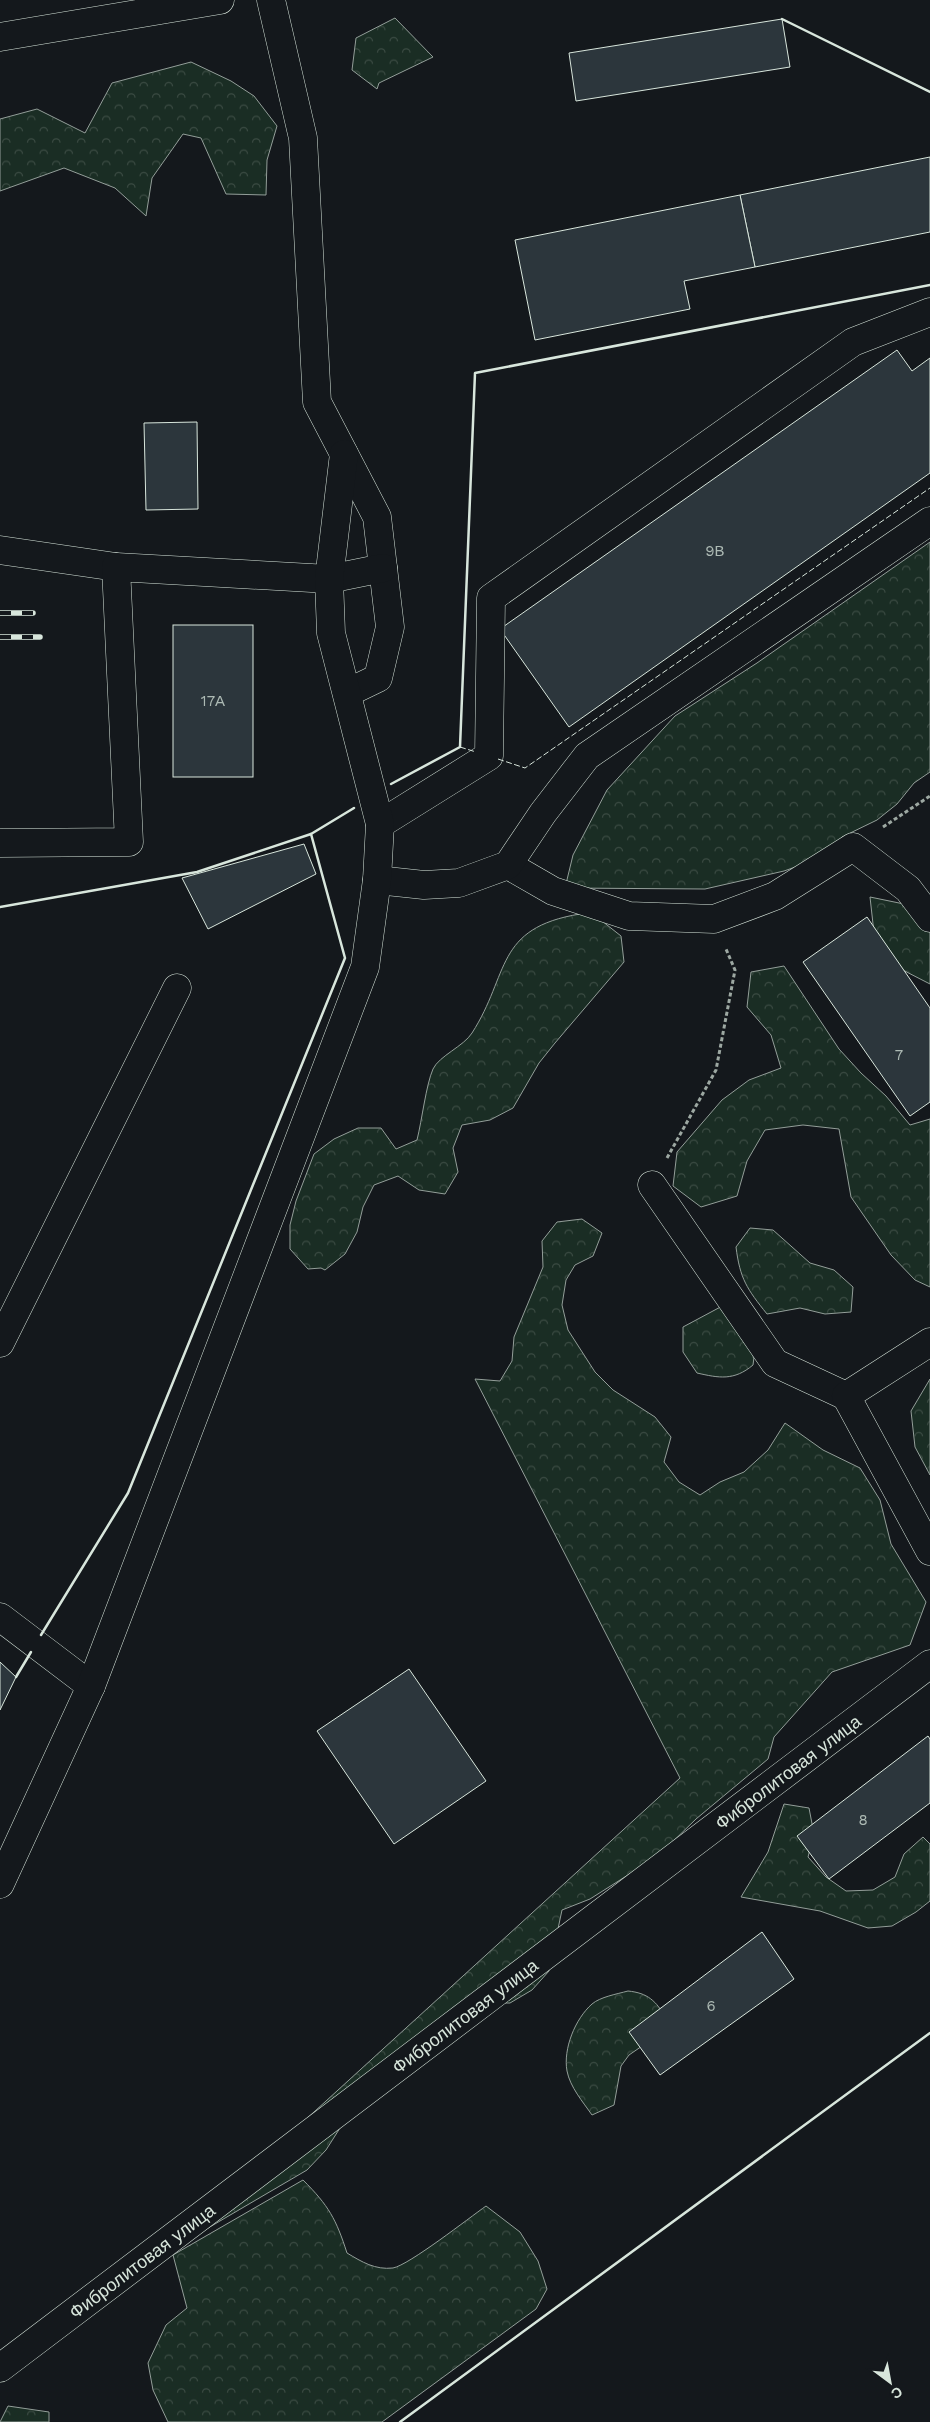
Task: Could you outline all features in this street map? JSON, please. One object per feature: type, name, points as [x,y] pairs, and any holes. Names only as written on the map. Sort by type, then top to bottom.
[{"type":"street","points":[[0,37],[220,0]]},
{"type":"street","points":[[271,0],[303,138],[316,402],[377,517],[390,627],[378,678],[346,693]]},
{"type":"street","points":[[380,824],[489,756],[491,598],[853,342],[930,312]]},
{"type":"street","points":[[0,1884],[91,1686],[365,966],[377,880],[380,824],[331,633],[329,579],[344,454]]},
{"type":"street","points":[[377,880],[424,885],[459,883],[508,866],[543,813],[587,756],[930,520]]},
{"type":"street","points":[[0,550],[116,567],[329,579],[383,568]]},
{"type":"street","points":[[0,843],[129,842],[116,567]]},
{"type":"street","points":[[508,866],[553,891],[629,916],[714,919],[775,896],[853,847],[908,889],[930,918]]},
{"type":"street","points":[[0,1343],[177,988]]},
{"type":"street","points":[[652,1185],[775,1363],[846,1396],[930,1551]]},
{"type":"street","points":[[846,1396],[930,1342]]},
{"type":"street","points":[[0,1617],[91,1686]]},
{"type":"street","name":"Фибролитовая улица","points":[[0,2368],[930,1664]]},
{"type":"path","points":[[853,847],[930,796]]},
{"type":"path","points":[[652,1185],[716,1070],[736,970],[714,919]]},
{"type":"green space","points":[[395,18],[433,57],[379,83],[377,89],[352,70],[356,38]]},
{"type":"green space","points":[[191,62],[231,81],[254,96],[277,126],[267,160],[266,195],[226,194],[201,138],[183,134],[152,178],[146,216],[115,188],[64,168],[0,191],[0,119],[37,109],[85,133],[112,83]]},
{"type":"green space","points":[[930,542],[930,772],[914,783],[897,804],[877,820],[842,837],[821,858],[784,871],[705,889],[565,888],[573,855],[607,790],[675,716],[757,663]]},
{"type":"green space","points":[[870,897],[904,904],[930,915],[930,984],[893,965],[874,933]]},
{"type":"green space","points":[[580,914],[602,921],[621,936],[624,962],[539,1063],[513,1108],[490,1120],[462,1125],[453,1148],[458,1172],[445,1194],[419,1190],[398,1176],[374,1185],[363,1207],[357,1232],[345,1254],[325,1270],[321,1268],[308,1269],[290,1249],[290,1225],[296,1201],[314,1154],[334,1139],[358,1128],[381,1128],[396,1149],[417,1140],[428,1084],[433,1069],[440,1060],[472,1033],[484,1012],[508,957],[518,942],[532,930],[552,921]]},
{"type":"green space","points":[[784,966],[839,1049],[886,1096],[910,1125],[930,1119],[930,1287],[915,1280],[891,1255],[851,1197],[839,1129],[803,1125],[765,1130],[747,1161],[737,1196],[701,1207],[673,1186],[677,1152],[722,1100],[749,1080],[781,1068],[771,1035],[747,1007],[751,972]]},
{"type":"green space","points":[[582,1219],[602,1233],[593,1256],[575,1265],[566,1280],[562,1305],[568,1330],[595,1372],[613,1390],[655,1417],[671,1437],[664,1462],[679,1482],[700,1495],[720,1482],[744,1472],[768,1450],[785,1423],[823,1450],[860,1468],[880,1500],[891,1544],[926,1602],[910,1645],[832,1672],[774,1737],[768,1759],[696,1819],[658,1856],[590,1899],[562,1910],[549,1971],[532,1990],[510,2003],[484,2003],[358,2109],[340,2128],[326,2150],[307,2170],[191,2238],[166,2247],[680,1778],[475,1379],[500,1381],[512,1361],[514,1337],[543,1267],[542,1241],[557,1222]]},
{"type":"green space","points":[[750,1228],[773,1230],[810,1263],[834,1270],[853,1287],[851,1312],[825,1314],[800,1308],[767,1314],[754,1297],[742,1276],[738,1258],[736,1247]]},
{"type":"green space","points":[[726,1304],[756,1341],[753,1365],[739,1374],[726,1377],[697,1373],[683,1352],[683,1327]]},
{"type":"green space","points":[[930,1379],[930,1475],[915,1447],[911,1411]]},
{"type":"green space","points":[[784,1804],[809,1808],[814,1834],[808,1857],[826,1877],[846,1891],[873,1890],[895,1877],[904,1854],[923,1837],[930,1844],[930,1901],[892,1926],[868,1928],[820,1911],[741,1897],[768,1852]]},
{"type":"green space","points":[[628,1991],[646,1996],[659,2007],[666,2018],[664,2031],[629,2055],[621,2066],[614,2105],[592,2115],[577,2094],[567,2071],[566,2062],[569,2044],[580,2018],[592,2004],[604,1998]]},
{"type":"green space","points":[[303,2180],[331,2214],[347,2253],[374,2267],[380,2268],[393,2268],[412,2259],[486,2206],[520,2232],[538,2261],[547,2289],[536,2309],[382,2422],[168,2422],[153,2390],[148,2363],[166,2325],[187,2308],[173,2255]]},
{"type":"green space","points":[[8,2406],[49,2412],[49,2422],[0,2422]]},
{"type":"building","points":[[782,19],[790,67],[576,101],[569,53]]},
{"type":"building","points":[[930,157],[930,232],[755,267],[740,195]]},
{"type":"building","points":[[740,195],[755,267],[684,281],[690,309],[535,340],[515,240]]},
{"type":"building","points":[[897,350],[912,371],[930,358],[930,473],[569,727],[500,629]]},
{"type":"building","points":[[197,422],[198,509],[146,510],[144,423]]},
{"type":"building","points":[[173,625],[253,625],[253,777],[173,777]]},
{"type":"building","points":[[304,844],[316,874],[208,929],[182,878]]},
{"type":"building","points":[[867,917],[930,1008],[930,1102],[910,1116],[803,962]]},
{"type":"building","points":[[0,1662],[16,1677],[0,1710]]},
{"type":"building","points":[[409,1669],[486,1781],[394,1844],[317,1731]]},
{"type":"building","points":[[928,1736],[930,1739],[930,1803],[829,1879],[797,1836]]},
{"type":"building","points":[[762,1932],[794,1979],[660,2075],[629,2032]]},
{"type":"railway","points":[[0,613],[33,613]]},
{"type":"railway","points":[[0,637],[40,637]]},
{"type":"fence","points":[[498,759],[525,768],[930,488]]},
{"type":"fence","points":[[460,747],[476,752]]},
{"type":"wall","points":[[782,19],[930,92]]},
{"type":"wall","points":[[391,784],[460,747],[475,373],[930,285]]},
{"type":"wall","points":[[0,907],[197,872],[311,834],[354,808]]},
{"type":"wall","points":[[41,1635],[128,1493],[345,958],[311,834]]},
{"type":"wall","points":[[16,1677],[31,1652]]},
{"type":"wall","points":[[400,2422],[930,2033]]}]
